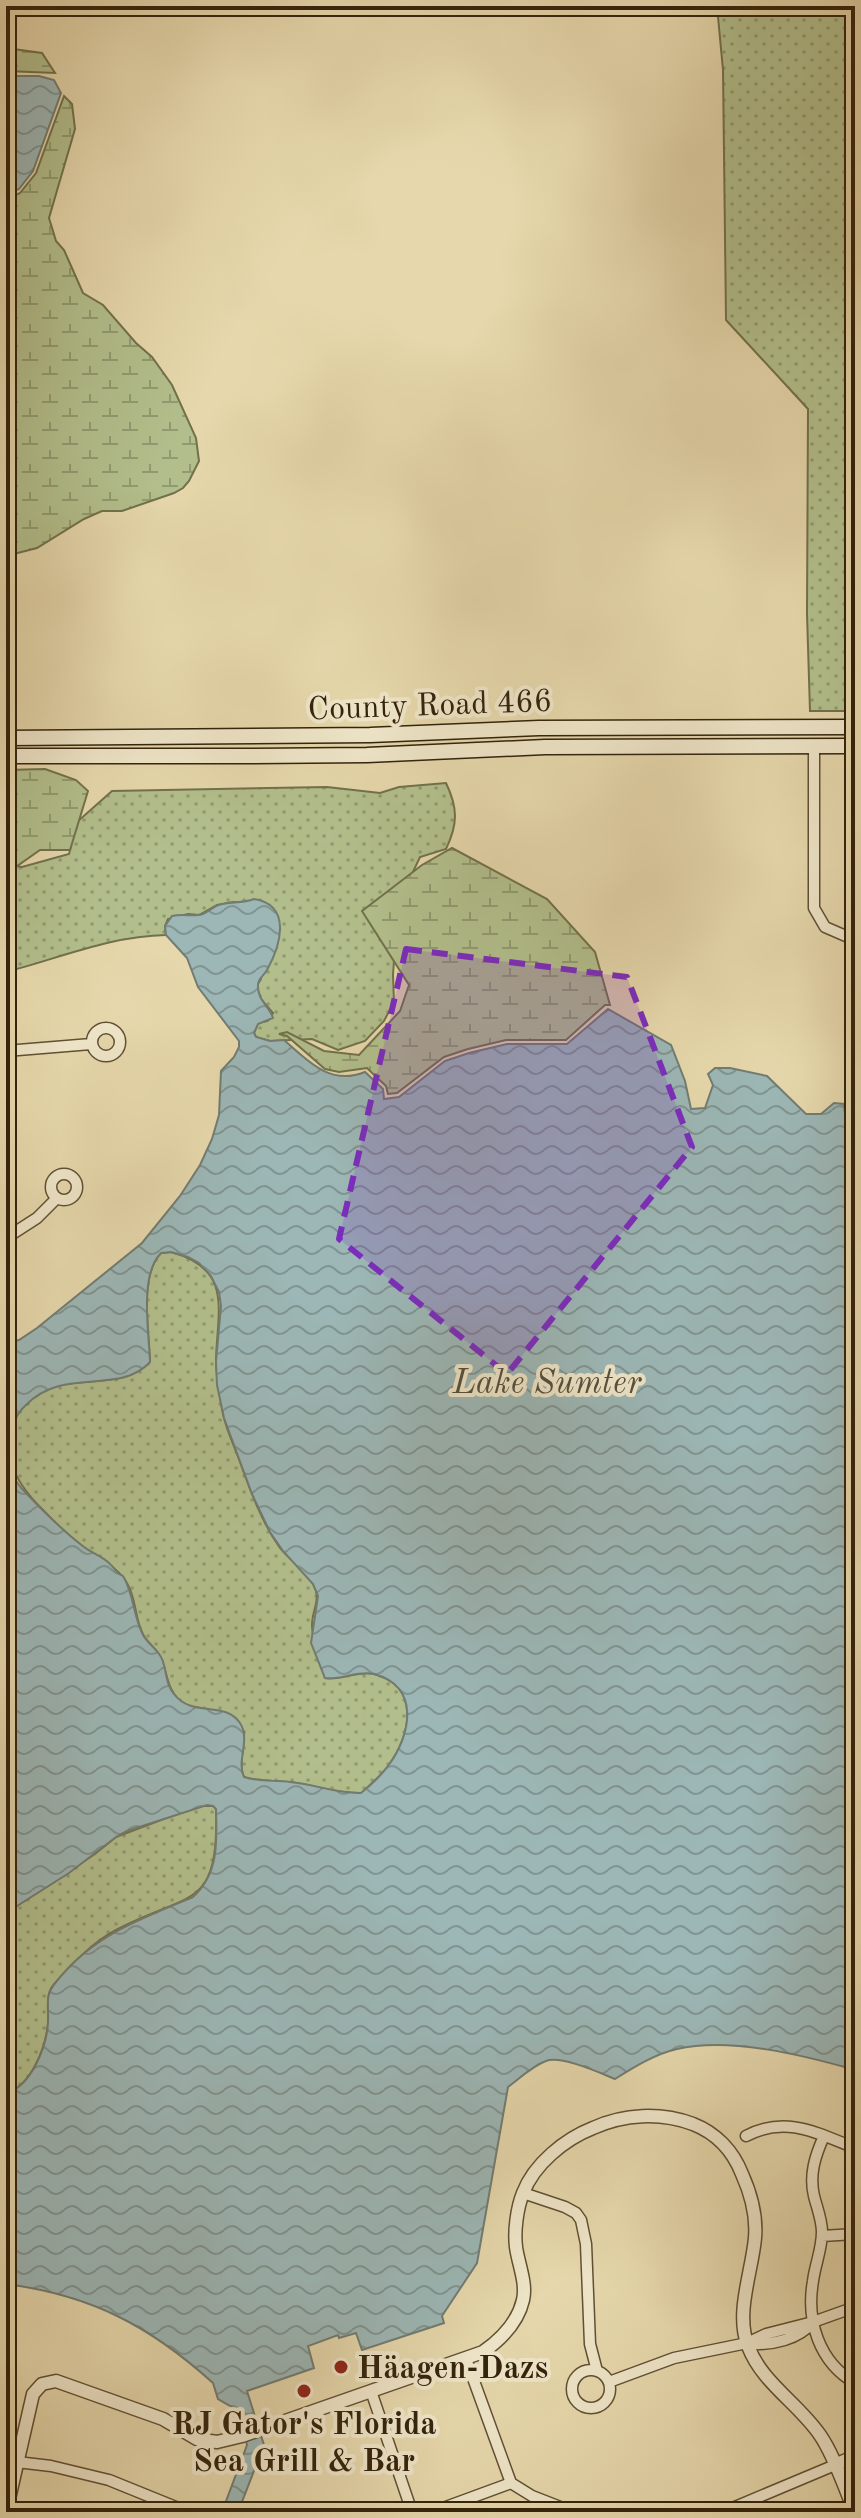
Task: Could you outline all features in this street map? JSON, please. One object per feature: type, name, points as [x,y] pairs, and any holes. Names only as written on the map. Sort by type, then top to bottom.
[{"type":"main road","name":"County Road 466","points":[[6,738],[312,736],[539,728],[855,727]]},
{"type":"main road","name":"County Road 466","points":[[6,756],[353,755],[545,747],[855,746]]},
{"type":"street","points":[[814,727],[814,908],[825,927],[855,940]]},
{"type":"street","points":[[6,1051],[91,1044]]},
{"type":"street","points":[[6,1238],[37,1218],[57,1198]]},
{"type":"street","points":[[6,2512],[11,2461],[33,2394],[42,2384],[56,2381],[163,2419],[197,2439],[217,2442],[483,2352],[498,2341],[513,2322],[524,2300],[515,2245],[523,2193],[547,2159],[567,2142],[609,2121],[657,2116],[679,2119],[713,2134],[737,2161],[751,2193],[755,2213],[755,2236],[744,2310],[747,2343],[767,2377],[820,2435],[855,2512]]},
{"type":"street","points":[[746,2136],[779,2125],[791,2126],[855,2148]]},
{"type":"street","points":[[824,2136],[817,2151],[812,2181],[822,2236],[812,2282],[813,2322],[816,2338],[827,2358],[855,2383]]},
{"type":"street","points":[[523,2193],[565,2207],[581,2220],[586,2244],[590,2344],[597,2371]]},
{"type":"street","points":[[822,2236],[855,2234]]},
{"type":"street","points":[[609,2382],[674,2358],[747,2343],[766,2334],[855,2307]]},
{"type":"street","points":[[466,2359],[511,2483],[532,2496],[573,2512]]},
{"type":"street","points":[[584,2371],[597,2371],[609,2382],[609,2397],[602,2405],[589,2408],[578,2403],[572,2392],[575,2380],[584,2371]]},
{"type":"street","points":[[371,2391],[412,2512]]},
{"type":"street","points":[[723,2512],[855,2456]]},
{"type":"street","points":[[11,2461],[51,2466],[109,2480],[188,2512]]},
{"type":"street","points":[[432,2512],[511,2483]]},
{"type":"highlighted area","points":[[406,949],[627,977],[692,1147],[507,1374],[339,1239]]},
{"type":"green space","points":[[717,6],[855,6],[855,711],[810,711],[808,409],[726,320],[723,70]]},
{"type":"green space","points":[[6,48],[42,53],[55,73],[6,71]]},
{"type":"green space","points":[[64,96],[72,104],[75,129],[49,218],[56,241],[64,250],[83,293],[103,305],[152,357],[172,385],[196,438],[199,461],[189,481],[174,493],[122,511],[102,511],[37,548],[6,556],[6,200],[20,193],[36,173]]},
{"type":"green space","points":[[45,769],[76,780],[88,791],[70,850],[40,850],[13,869],[6,880],[6,770]]},
{"type":"green space","points":[[446,783],[453,800],[453,832],[446,849],[420,857],[403,893],[396,932],[394,1002],[384,1021],[365,1041],[338,1050],[312,1039],[270,1041],[256,1037],[254,1033],[258,1023],[267,1021],[273,1013],[260,998],[257,986],[277,946],[280,927],[243,903],[217,905],[199,915],[168,919],[166,935],[105,943],[6,972],[6,864],[22,867],[69,854],[77,822],[112,791],[327,787],[380,793],[399,787]]},
{"type":"green space","points":[[452,848],[547,899],[595,952],[610,1005],[605,1005],[566,1040],[506,1040],[468,1049],[444,1057],[397,1093],[388,1094],[386,1086],[367,1068],[339,1072],[325,1069],[287,1036],[279,1034],[287,1032],[324,1051],[359,1055],[400,1011],[409,985],[362,911],[422,865]]},
{"type":"green space","points":[[171,1252],[205,1269],[218,1294],[216,1360],[224,1419],[267,1526],[280,1548],[316,1589],[312,1631],[325,1678],[374,1674],[389,1680],[405,1700],[406,1727],[396,1754],[362,1793],[244,1777],[244,1732],[212,1712],[178,1699],[160,1656],[142,1632],[133,1596],[125,1579],[53,1520],[23,1488],[12,1466],[10,1441],[13,1428],[18,1413],[29,1400],[53,1387],[127,1376],[150,1361],[147,1304],[150,1275],[161,1253]]},
{"type":"green space","points":[[198,1806],[213,1806],[216,1809],[216,1842],[205,1882],[195,1893],[181,1901],[107,1935],[70,1967],[50,1991],[47,2033],[36,2065],[23,2083],[6,2093],[6,1913],[116,1837]]},
{"type":"water","points":[[6,76],[39,76],[54,80],[61,93],[33,171],[19,189],[6,195]]},
{"type":"water","name":"Lake Sumter","points":[[254,899],[274,909],[280,927],[276,949],[258,985],[273,1018],[258,1024],[254,1033],[256,1037],[270,1041],[284,1040],[311,1063],[331,1074],[352,1076],[365,1072],[383,1089],[384,1099],[399,1097],[445,1061],[469,1053],[507,1044],[567,1044],[608,1009],[671,1045],[685,1081],[691,1109],[705,1108],[713,1085],[708,1074],[715,1068],[767,1076],[806,1114],[821,1114],[834,1103],[844,1104],[847,1134],[855,1137],[855,2070],[766,2049],[720,2045],[669,2051],[615,2079],[561,2060],[546,2061],[531,2069],[508,2087],[477,2263],[442,2316],[444,2323],[362,2350],[356,2333],[339,2338],[338,2335],[308,2346],[314,2368],[247,2391],[264,2445],[238,2512],[222,2512],[247,2445],[237,2410],[218,2399],[213,2383],[166,2345],[118,2316],[65,2296],[6,2284],[6,2093],[23,2083],[41,2053],[47,2032],[51,1990],[67,1969],[99,1942],[134,1922],[193,1897],[208,1878],[215,1856],[216,1809],[207,1805],[127,1831],[6,1913],[6,1343],[19,1340],[37,1328],[142,1243],[180,1196],[200,1165],[219,1115],[221,1071],[234,1057],[239,1041],[198,987],[187,958],[166,935],[165,926],[172,916],[201,915],[221,904]],"holes":[[[171,1252],[188,1257],[211,1276],[219,1292],[217,1385],[224,1418],[252,1494],[270,1532],[313,1584],[318,1596],[311,1643],[325,1678],[374,1674],[389,1680],[405,1700],[406,1727],[396,1754],[361,1793],[244,1777],[244,1736],[240,1723],[226,1712],[190,1705],[174,1694],[161,1656],[140,1628],[123,1576],[54,1521],[21,1488],[11,1470],[7,1450],[12,1427],[22,1409],[41,1393],[74,1383],[123,1378],[150,1362],[147,1304],[154,1263],[161,1253]]]},
{"type":"place","name":"Häagen-Dazs","points":[[341,2367]]},
{"type":"place","name":"RJ Gator's Florida Sea Grill & Bar","points":[[304,2391]]}]
